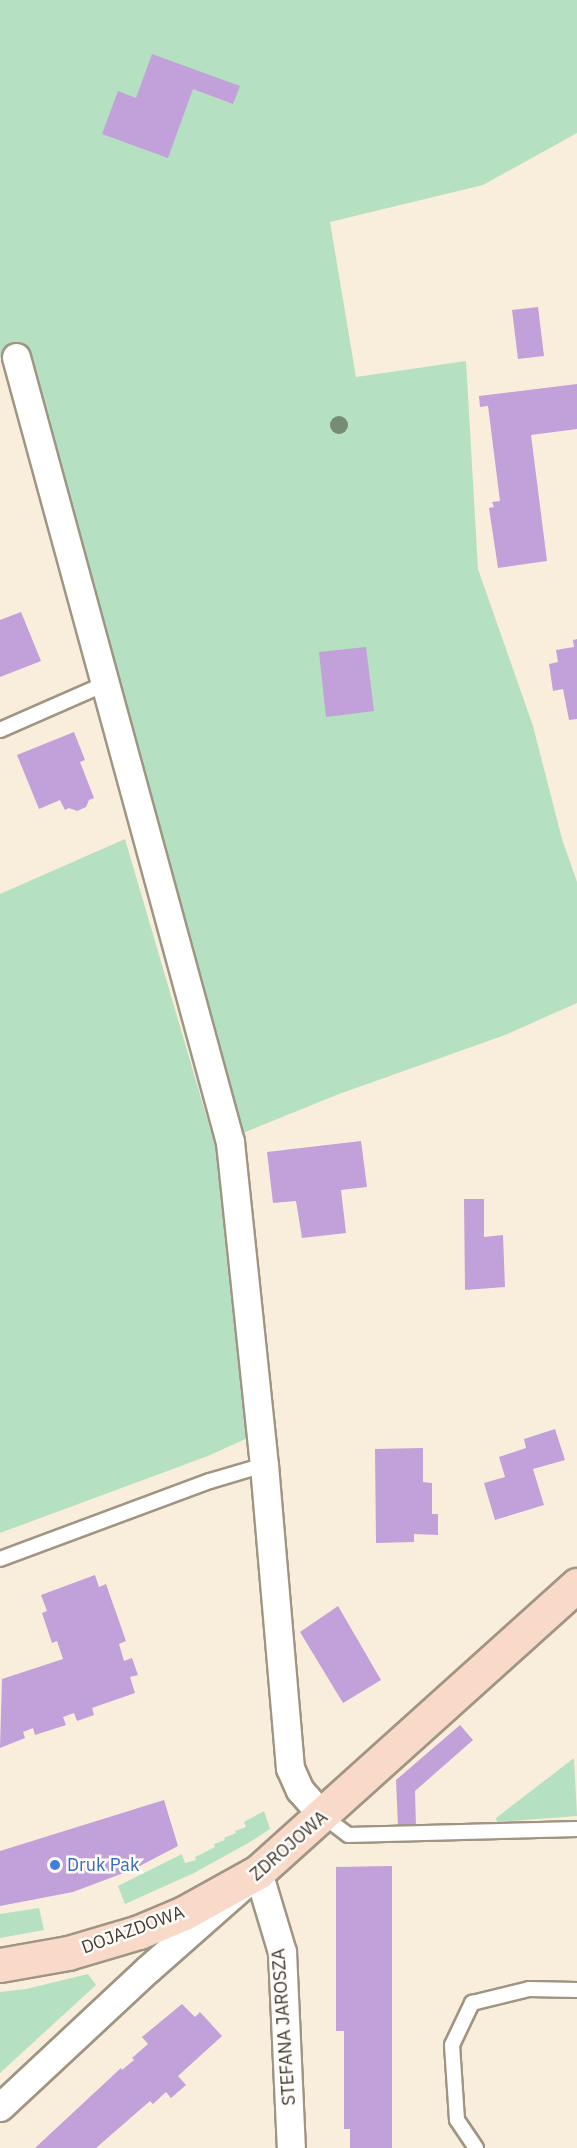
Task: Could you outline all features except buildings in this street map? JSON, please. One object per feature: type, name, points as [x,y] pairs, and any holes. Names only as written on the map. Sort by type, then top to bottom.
[{"type":"street","points":[[16,357],[230,1142],[264,1465],[290,1768],[300,1790],[323,1816]]},
{"type":"street","name":"ZDROJOWA","points":[[0,2107],[148,1968],[323,1816],[577,1585]]},
{"type":"street","name":"DOJAZDOWA","points":[[0,1965],[68,1953],[139,1932],[184,1914],[258,1872]]},
{"type":"street","name":"STEFANA JAROSZA","points":[[258,1872],[282,1952],[291,2148]]},
{"type":"lane","points":[[0,730],[105,684]]},
{"type":"lane","points":[[0,1559],[210,1481],[264,1465]]},
{"type":"lane","points":[[323,1816],[348,1835],[577,1829]]},
{"type":"lane","points":[[476,2148],[457,2120],[452,2045],[472,2003],[529,1989],[577,1989]]},
{"type":"green space","points":[[0,0],[577,0],[577,133],[483,185],[330,222],[356,377],[466,361],[478,569],[533,726],[562,839],[577,882],[577,1003],[505,1035],[339,1094],[243,1133],[29,350],[0,358]]},
{"type":"green space","points":[[125,839],[216,1149],[254,1435],[208,1456],[0,1533],[0,894]]},
{"type":"green space","points":[[574,1758],[577,1816],[497,1822],[496,1818]]},
{"type":"green space","points":[[264,1811],[270,1829],[194,1873],[125,1904],[118,1886],[182,1854],[185,1863],[196,1860],[195,1857],[215,1847],[214,1844],[225,1840],[224,1838],[236,1833],[235,1831],[246,1827],[244,1822]]},
{"type":"green space","points":[[39,1908],[44,1930],[0,1938],[0,1914]]},
{"type":"green space","points":[[88,1974],[96,1985],[0,2073],[0,1992],[26,1989]]},
{"type":"place","name":"Druk Pak","points":[[55,1865]]}]
